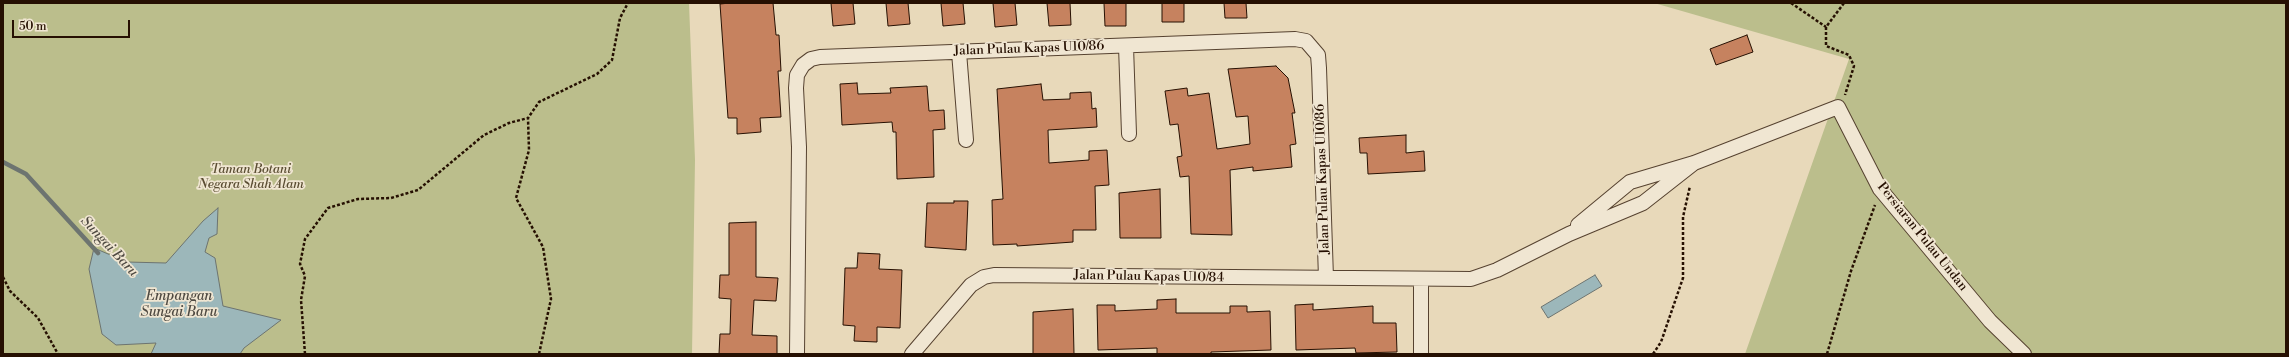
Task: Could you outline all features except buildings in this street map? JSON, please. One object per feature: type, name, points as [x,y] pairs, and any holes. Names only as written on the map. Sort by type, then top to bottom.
[{"type":"street","name":"Jalan Pulau Kapas U10/86","points":[[797,354],[799,147],[797,74],[803,65],[811,59],[820,57],[1295,39],[1306,41],[1318,55],[1326,278]]},
{"type":"street","points":[[1126,46],[1129,134]]},
{"type":"street","points":[[959,52],[966,140]]},
{"type":"street","points":[[1569,234],[1630,182],[1694,164],[1838,107]]},
{"type":"street","name":"Persiaran Pulau Undan","points":[[1838,107],[1880,189],[1990,321],[2024,354]]},
{"type":"street","points":[[1569,234],[1643,203],[1694,164]]},
{"type":"street","name":"Jalan Pulau Kapas U10/84","points":[[912,354],[971,285],[984,277],[1471,279],[1497,270],[1569,234]]},
{"type":"street","points":[[1420,354],[1421,279]]},
{"type":"path","points":[[539,354],[551,300],[543,247],[516,198],[528,150],[528,118],[539,102],[597,74],[612,60],[620,18],[628,3]]},
{"type":"path","points":[[1791,3],[1826,28]]},
{"type":"path","points":[[1838,107],[1849,88],[1854,66],[1849,55],[1826,46],[1826,28],[1844,3]]},
{"type":"path","points":[[305,354],[301,300],[305,276],[300,264],[305,239],[328,208],[358,199],[391,198],[418,190],[484,135],[509,123],[528,118]]},
{"type":"path","points":[[1653,354],[1661,342],[1683,278],[1683,218],[1694,164]]},
{"type":"path","points":[[1827,354],[1851,271],[1880,189]]},
{"type":"path","points":[[3,277],[10,291],[38,318],[58,354]]},
{"type":"green space","name":"Taman Botani Negara Shah Alam","points":[[3,3],[689,3],[695,160],[692,354],[3,354]]},
{"type":"green space","points":[[1654,3],[2286,3],[2286,354],[1745,354],[1849,59]]},
{"type":"water","name":"Empangan Sungai Baru","points":[[218,208],[217,234],[209,238],[205,252],[215,258],[223,306],[281,320],[244,348],[240,354],[151,354],[156,343],[116,345],[102,334],[89,269],[94,248],[127,262],[166,263],[203,221]]},
{"type":"water","points":[[1595,275],[1602,286],[1548,318],[1541,307]]},
{"type":"waterway","name":"Sungai Baru","points":[[3,162],[26,174],[98,253]]}]
